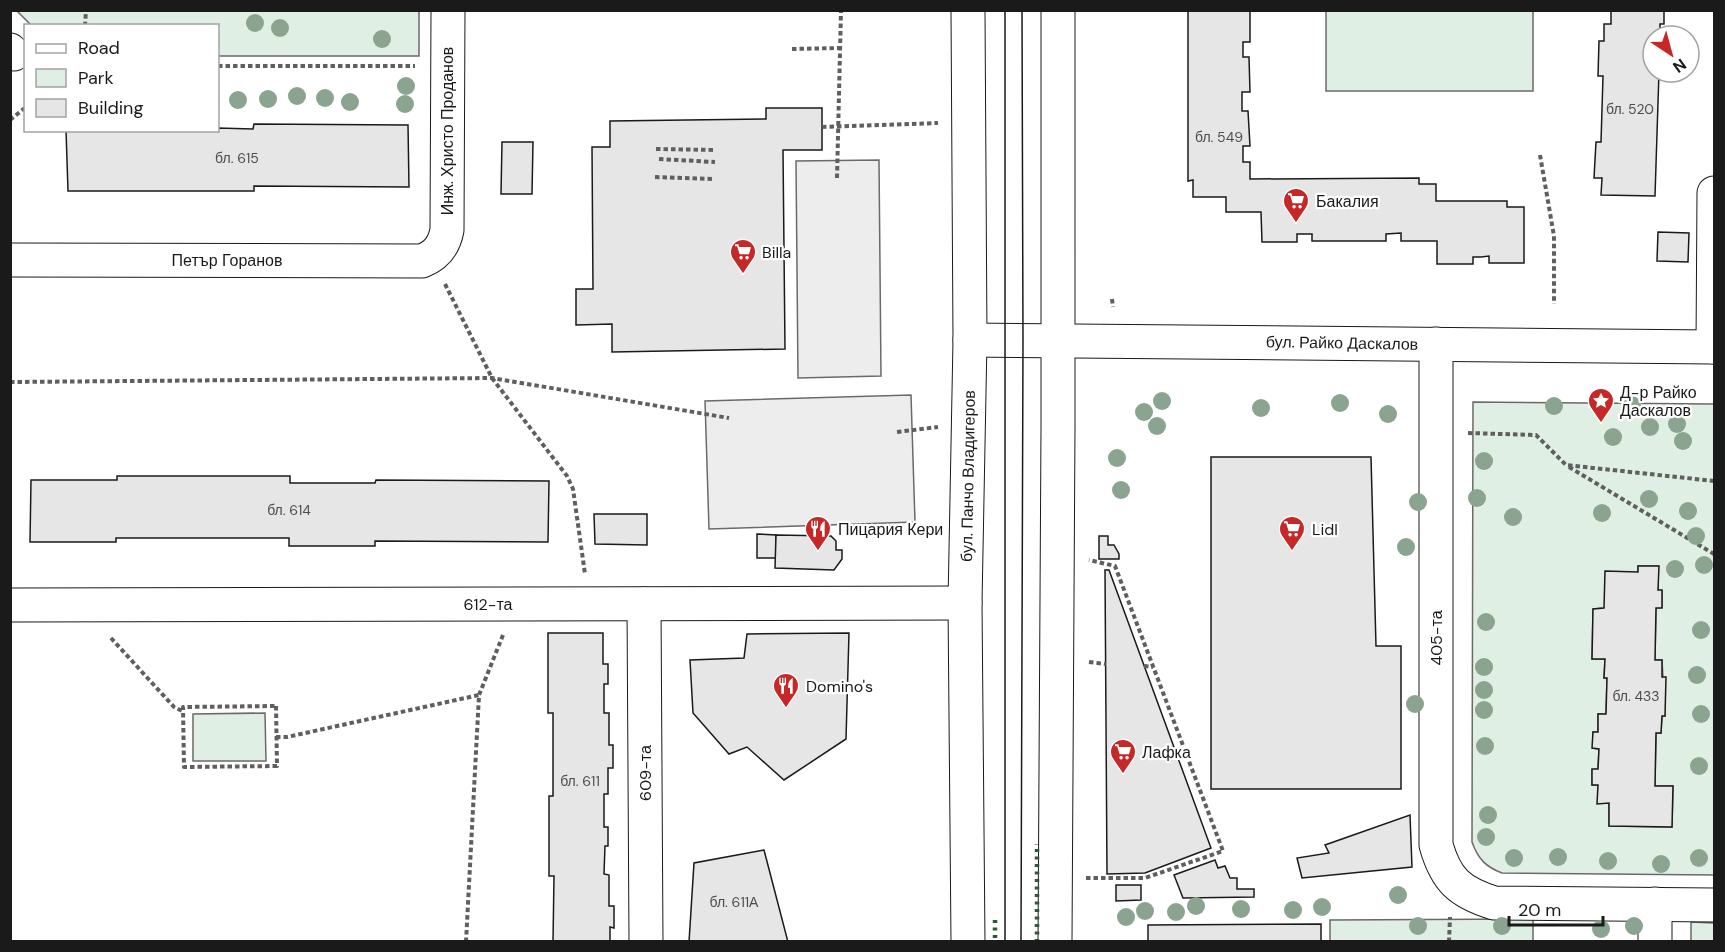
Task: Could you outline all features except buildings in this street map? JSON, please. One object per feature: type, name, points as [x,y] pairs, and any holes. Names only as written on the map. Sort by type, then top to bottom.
[{"type":"street","name":"Инж. Христо Проданов","points":[[435,253],[445,241],[447,230],[447,10]]},
{"type":"street","name":"бул. Панчо Владигеров","points":[[968,942],[965,603],[970,340],[969,10]]},
{"type":"street","points":[[1055,942],[1058,10]]},
{"type":"street","points":[[1714,193],[1714,347]]},
{"type":"street","name":"Петър Горанов","points":[[10,260],[422,261],[435,253]]},
{"type":"street","name":"бул. Райко Даскалов","points":[[970,340],[1714,347]]},
{"type":"street","name":"405-та","points":[[1436,344],[1436,845],[1442,866],[1454,884],[1472,896],[1494,903],[1655,904]]},
{"type":"street","name":"612-та","points":[[10,605],[965,603]]},
{"type":"street","name":"609-та","points":[[644,604],[646,942]]},
{"type":"street","points":[[1655,942],[1655,904],[1714,905]]},
{"type":"path","points":[[837,178],[841,10]]},
{"type":"path","points":[[792,49],[840,48]]},
{"type":"path","points":[[219,66],[447,66]]},
{"type":"path","points":[[10,120],[24,109]]},
{"type":"path","points":[[822,127],[938,123]]},
{"type":"path","points":[[656,149],[716,150]]},
{"type":"path","points":[[1540,155],[1554,236],[1554,304]]},
{"type":"path","points":[[659,159],[715,162]]},
{"type":"path","points":[[655,177],[714,179]]},
{"type":"path","points":[[435,253],[492,378],[567,476],[573,489],[590,604]]},
{"type":"path","points":[[1112,299],[1113,307]]},
{"type":"path","points":[[10,382],[492,378],[729,418]]},
{"type":"path","points":[[897,432],[938,427]]},
{"type":"path","points":[[1436,432],[1536,435],[1566,465],[1714,555]]},
{"type":"path","points":[[1566,465],[1714,482]]},
{"type":"path","points":[[1085,878],[1145,878],[1223,851],[1115,566],[1086,559]]},
{"type":"path","points":[[466,942],[479,695],[516,604]]},
{"type":"path","points":[[81,605],[174,708],[184,712]]},
{"type":"path","points":[[1085,662],[1106,664]]},
{"type":"path","points":[[1144,666],[1153,666]]},
{"type":"path","points":[[276,736],[287,737],[479,695]]},
{"type":"path","points":[[276,706],[277,766],[184,767],[184,712],[183,707],[276,706]]},
{"type":"green space","points":[[17,11],[419,11],[419,56],[219,56],[219,24],[30,24]]},
{"type":"green space","points":[[1326,11],[1533,11],[1533,91],[1326,91]]},
{"type":"green space","points":[[1473,402],[1714,404],[1714,875],[1502,873],[1483,862],[1472,842]],"holes":[[[1638,566],[1658,566],[1658,590],[1662,591],[1662,607],[1656,608],[1655,660],[1662,660],[1665,716],[1662,716],[1661,733],[1656,733],[1655,786],[1673,786],[1672,827],[1609,826],[1609,803],[1598,803],[1598,785],[1592,785],[1592,770],[1598,769],[1599,749],[1593,748],[1593,732],[1598,732],[1598,714],[1606,714],[1607,678],[1604,678],[1605,659],[1592,659],[1593,609],[1604,608],[1638,572]]]},
{"type":"green space","points":[[265,713],[266,761],[193,761],[193,714]]},
{"type":"green space","points":[[1533,919],[1533,941],[1330,941],[1330,920]]},
{"type":"green space","points":[[1691,922],[1714,923],[1714,941],[1691,941]]},
{"type":"shaded area","points":[[879,160],[881,376],[798,378],[796,161]]},
{"type":"shaded area","points":[[911,395],[915,522],[709,529],[705,401]]},
{"type":"tram line","points":[[1005,10],[1005,942]]},
{"type":"tram line","points":[[1021,942],[1022,10]]},
{"type":"hedge","points":[[1037,844],[1037,942]]},
{"type":"hedge","points":[[995,920],[995,942]]},
{"type":"place","name":"Бакалия","points":[[1296,224]]},
{"type":"place","name":"Billa","points":[[743,275]]},
{"type":"place","name":"Д-р Райко Даскалов","points":[[1601,424]]},
{"type":"place","name":"Пицария Кери","points":[[818,552]]},
{"type":"place","name":"Lidl","points":[[1292,552]]},
{"type":"place","name":"Domino's","points":[[786,709]]},
{"type":"place","name":"Лафка","points":[[1123,775]]}]
